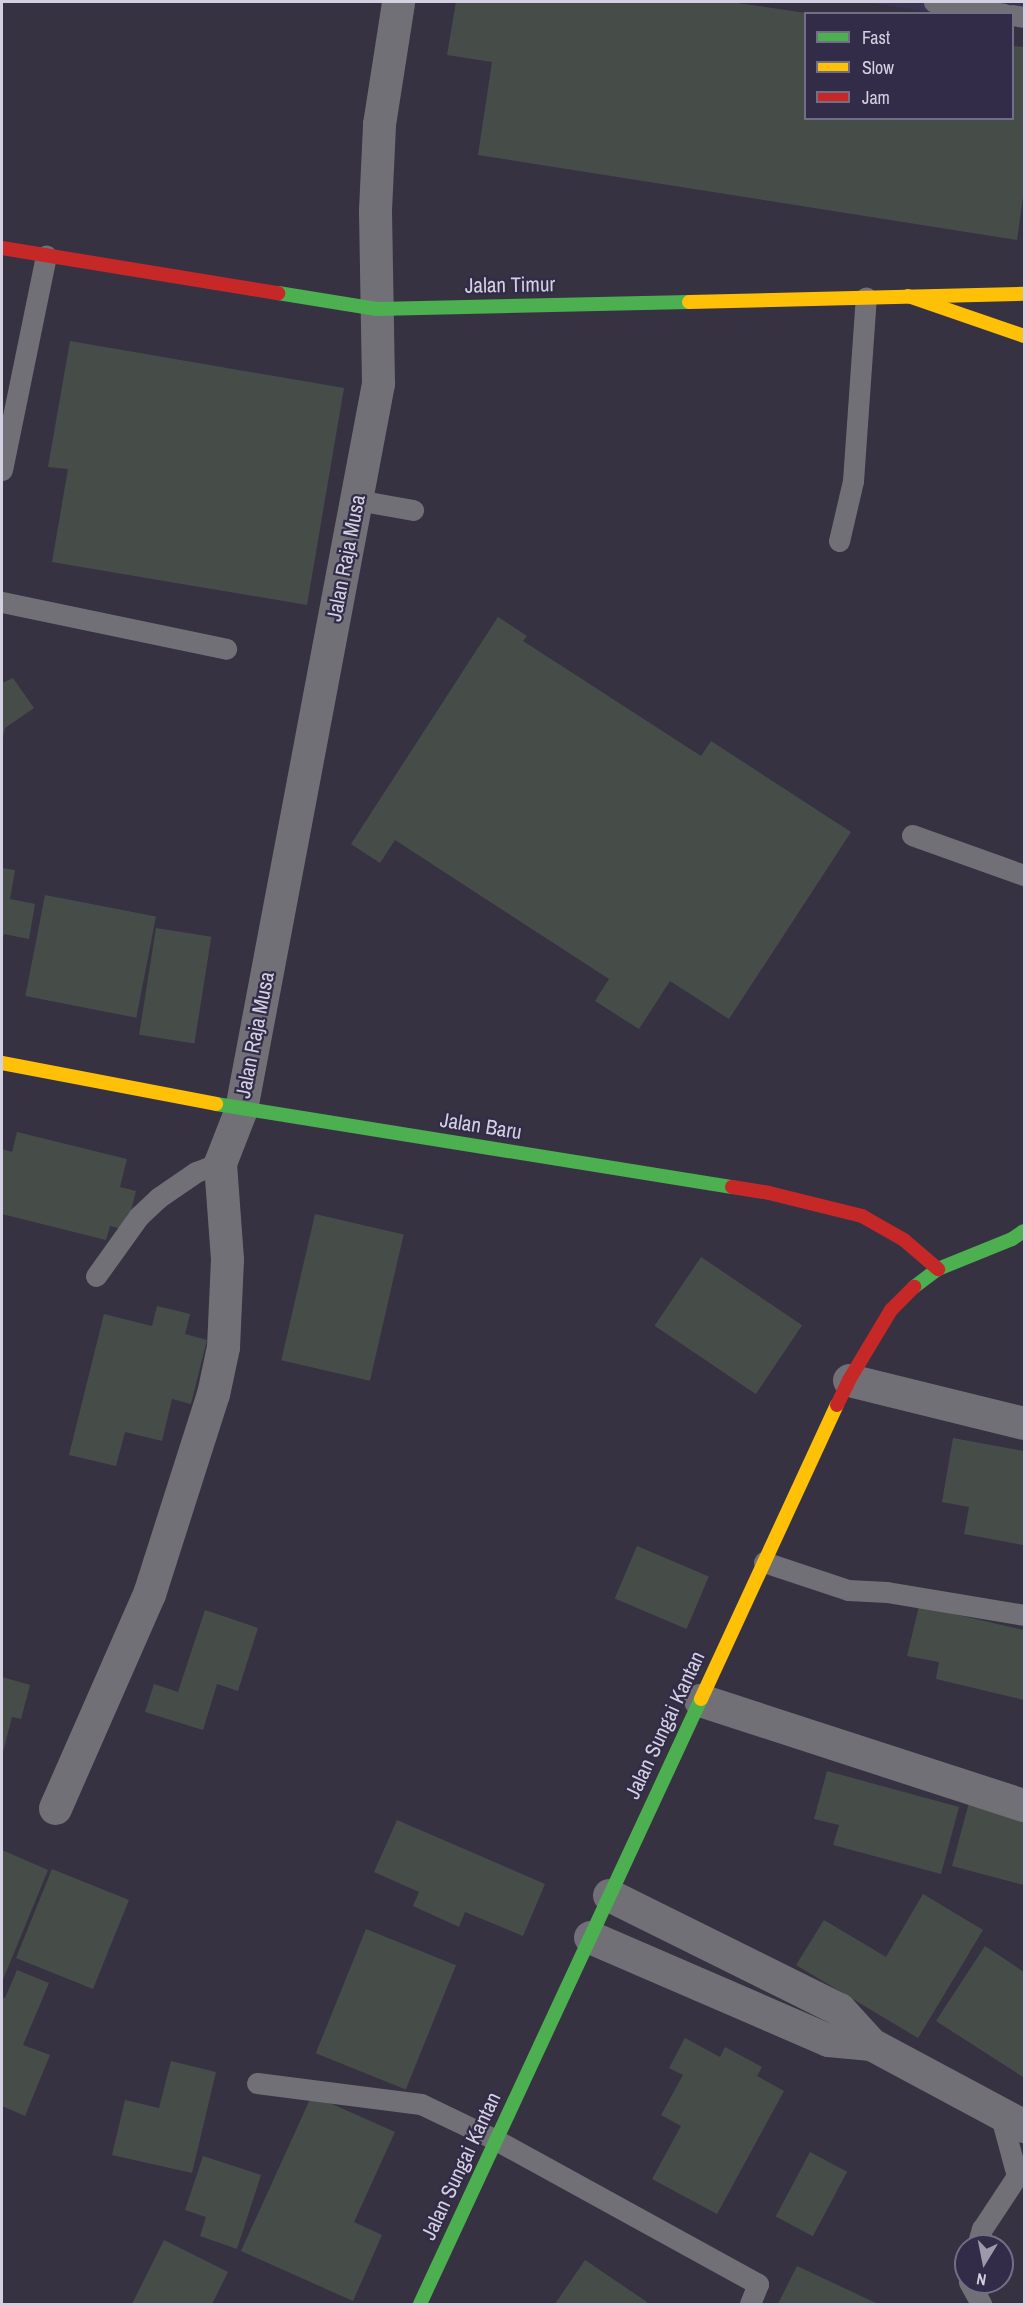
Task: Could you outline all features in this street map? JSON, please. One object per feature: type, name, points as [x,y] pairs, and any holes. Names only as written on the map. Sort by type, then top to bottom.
[{"type":"main road","name":"Jalan Timur","points":[[2,248],[377,309],[1024,294]]},
{"type":"main road","points":[[908,296],[1024,336]]},
{"type":"main road","name":"Jalan Baru","points":[[2,1063],[241,1109],[770,1193],[862,1216],[884,1227],[938,1269]]},
{"type":"main road","name":"Jalan Sungai Kantan","points":[[420,2304],[849,1380],[891,1310],[910,1290],[938,1269],[1012,1239],[1024,1231]]},
{"type":"street","name":"Jalan Raja Musa","points":[[220,1163],[241,1109],[378,383],[375,210],[379,124],[398,2]]},
{"type":"street","points":[[55,1808],[149,1594],[213,1394],[223,1347],[227,1303],[227,1259],[220,1163]]},
{"type":"street","points":[[849,1380],[1024,1423]]},
{"type":"street","points":[[700,1700],[1024,1805]]},
{"type":"street","points":[[609,1896],[839,2009],[872,2044],[1012,2120]]},
{"type":"street","points":[[590,1937],[828,2040],[872,2044]]},
{"type":"lane","points":[[934,2],[992,12]]},
{"type":"lane","points":[[2,470],[46,255]]},
{"type":"lane","points":[[839,541],[853,481],[866,297]]},
{"type":"lane","points":[[357,500],[412,510]]},
{"type":"lane","points":[[2,602],[226,649]]},
{"type":"lane","points":[[912,835],[1024,875]]},
{"type":"lane","points":[[96,1276],[139,1216],[158,1198],[186,1178],[220,1163]]},
{"type":"lane","points":[[764,1562],[848,1590],[888,1592],[1024,1615]]},
{"type":"lane","points":[[257,2083],[421,2104],[496,2140],[758,2284],[750,2304]]},
{"type":"lane","points":[[981,2234],[982,2229],[1021,2180],[1012,2120]]},
{"type":"shaded area","points":[[866,2],[1024,2],[1024,29],[1014,27],[1014,12],[929,12]]},
{"type":"building","points":[[456,2],[731,2],[804,13],[804,120],[1014,120],[1014,46],[1024,47],[1024,190],[1017,240],[478,155],[492,62],[447,55]]},
{"type":"building","points":[[70,341],[344,388],[307,605],[52,562],[68,469],[48,467]]},
{"type":"building","points":[[498,617],[527,636],[523,641],[701,756],[711,741],[851,832],[729,1019],[670,981],[639,1029],[595,1001],[609,979],[395,840],[380,863],[351,844]]},
{"type":"building","points":[[13,678],[34,708],[5,728],[2,743],[2,683]]},
{"type":"building","points":[[2,868],[15,870],[10,899],[35,904],[29,939],[4,934],[2,941]]},
{"type":"building","points":[[45,895],[156,917],[136,1018],[25,996]]},
{"type":"building","points":[[156,928],[211,937],[194,1043],[139,1035]]},
{"type":"building","points":[[17,1132],[127,1159],[120,1187],[136,1191],[126,1230],[110,1226],[106,1240],[2,1214],[2,1149],[12,1152]]},
{"type":"building","points":[[315,1214],[404,1234],[370,1381],[281,1360]]},
{"type":"building","points":[[701,1257],[802,1325],[756,1394],[655,1326]]},
{"type":"building","points":[[157,1306],[190,1314],[185,1334],[207,1340],[191,1404],[172,1399],[162,1441],[125,1432],[116,1466],[69,1455],[104,1314],[152,1326]]},
{"type":"building","points":[[953,1438],[1024,1451],[1023,1545],[964,1534],[969,1507],[942,1502]]},
{"type":"building","points":[[637,1546],[709,1576],[687,1629],[615,1598]]},
{"type":"building","points":[[919,1606],[1024,1630],[1024,1700],[936,1679],[939,1662],[907,1656]]},
{"type":"building","points":[[205,1610],[258,1628],[238,1691],[217,1684],[203,1730],[145,1712],[154,1684],[178,1692]]},
{"type":"building","points":[[2,1677],[30,1685],[21,1719],[12,1717],[2,1756]]},
{"type":"building","points":[[827,1771],[959,1807],[941,1874],[833,1845],[839,1825],[814,1819]]},
{"type":"building","points":[[971,1795],[1024,1809],[1024,1885],[952,1866]]},
{"type":"building","points":[[397,1820],[545,1884],[523,1936],[465,1912],[459,1927],[413,1906],[419,1892],[374,1872]]},
{"type":"building","points":[[2,1850],[48,1870],[2,1982]]},
{"type":"building","points":[[52,1869],[129,1900],[93,1989],[16,1958]]},
{"type":"building","points":[[923,1894],[983,1930],[918,2038],[796,1965],[824,1920],[886,1957]]},
{"type":"building","points":[[366,1929],[456,1965],[406,2090],[316,2053]]},
{"type":"building","points":[[985,1946],[1024,1972],[1023,2077],[936,2021]]},
{"type":"building","points":[[17,1970],[49,1983],[23,2045],[50,2055],[25,2116],[2,2106],[2,1997],[5,1998]]},
{"type":"building","points":[[685,2038],[720,2057],[725,2047],[762,2067],[757,2076],[784,2091],[717,2214],[652,2179],[681,2126],[661,2115],[683,2075],[669,2068]]},
{"type":"building","points":[[171,2061],[216,2072],[192,2173],[112,2155],[125,2100],[159,2108]]},
{"type":"building","points":[[312,2095],[395,2132],[354,2222],[382,2235],[353,2301],[241,2251]]},
{"type":"building","points":[[810,2152],[847,2172],[813,2236],[776,2216]]},
{"type":"building","points":[[203,2156],[261,2175],[237,2249],[200,2236],[206,2217],[185,2210]]},
{"type":"building","points":[[164,2240],[228,2272],[212,2304],[132,2304]]},
{"type":"building","points":[[585,2260],[647,2302],[646,2304],[555,2304]]},
{"type":"building","points":[[797,2266],[878,2304],[778,2304]]},
{"type":"traffic: fast","points":[[278,293],[377,309],[689,302]]},
{"type":"traffic: fast","points":[[216,1104],[732,1187]]},
{"type":"traffic: fast","points":[[914,1287],[938,1269],[1012,1239],[1024,1231]]},
{"type":"traffic: fast","points":[[420,2304],[701,1699]]},
{"type":"traffic: slow","points":[[689,302],[1024,294]]},
{"type":"traffic: slow","points":[[908,296],[1024,336]]},
{"type":"traffic: slow","points":[[2,1063],[216,1104]]},
{"type":"traffic: slow","points":[[701,1699],[837,1405]]},
{"type":"traffic: jam","points":[[2,248],[278,293]]},
{"type":"traffic: jam","points":[[732,1187],[769,1193],[862,1216],[904,1240],[938,1269]]},
{"type":"traffic: jam","points":[[837,1405],[849,1380],[891,1310],[914,1287]]}]
